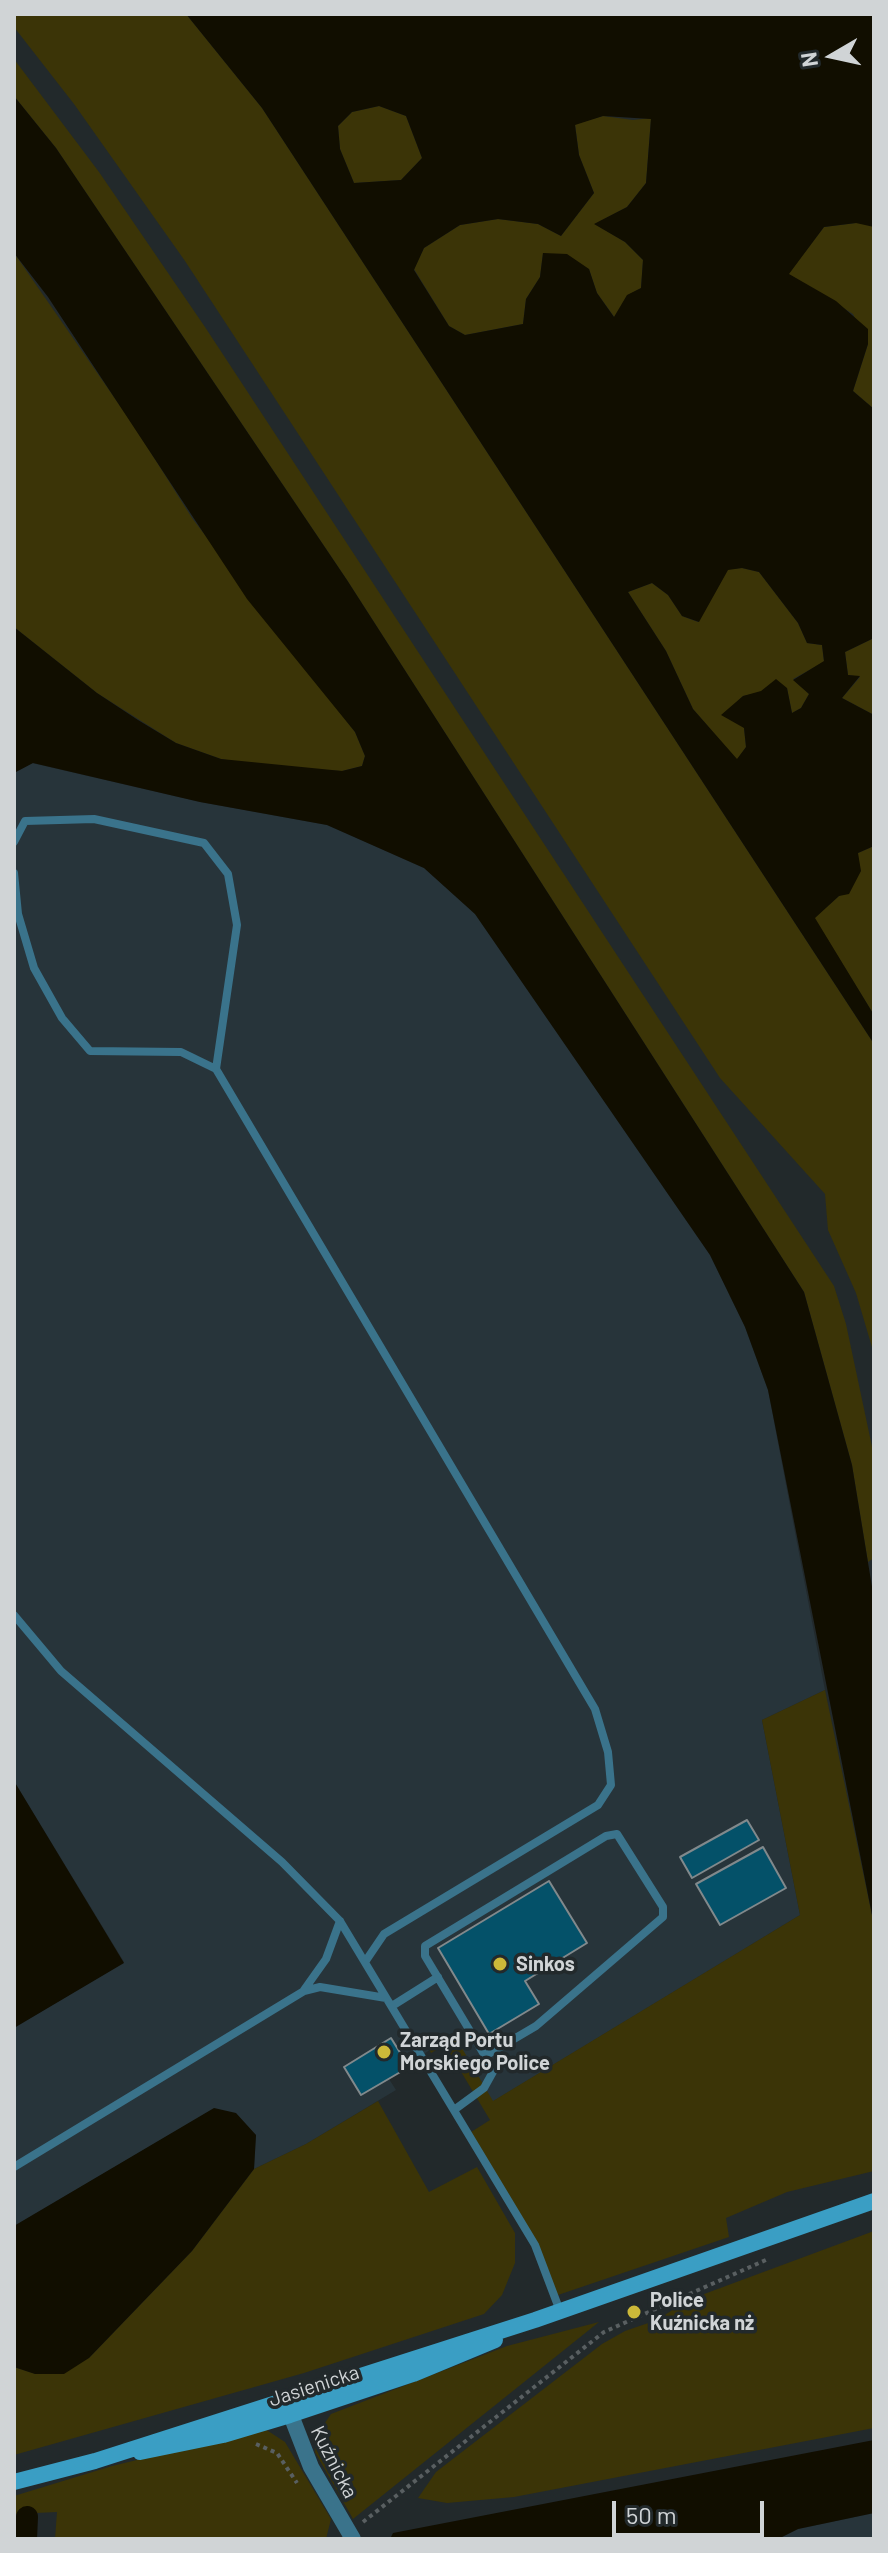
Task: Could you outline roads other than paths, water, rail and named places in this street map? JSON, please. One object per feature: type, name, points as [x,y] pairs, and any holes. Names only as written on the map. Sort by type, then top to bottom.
[{"type":"main road","name":"Jasienicka","points":[[288,2407],[495,2331],[535,2320],[874,2201]]},
{"type":"main road","name":"Jasienicka","points":[[14,2482],[448,2360],[535,2320]]},
{"type":"street","name":"Kuźnicka","points":[[288,2407],[311,2467],[351,2535]]},
{"type":"lane","points":[[14,842],[25,821],[94,819],[204,843],[228,874],[237,925],[216,1069]]},
{"type":"lane","points":[[14,873],[18,914],[34,968],[62,1018],[90,1051],[181,1052],[216,1069],[595,1709],[608,1752],[611,1785],[598,1805],[384,1934],[365,1962]]},
{"type":"lane","points":[[14,1615],[61,1671],[282,1862],[340,1921],[535,2245],[560,2311]]},
{"type":"lane","points":[[454,2110],[492,2078],[494,2070],[485,2056],[425,1956],[428,1944],[612,1833],[622,1839],[663,1907],[663,1917],[536,2026],[485,2056]]},
{"type":"lane","points":[[304,1991],[326,1959],[340,1921]]},
{"type":"lane","points":[[14,2167],[304,1991],[320,1987],[389,2002],[438,1977]]},
{"type":"waterway","points":[[26,2539],[27,2517]]},
{"type":"place","name":"Sinkos","points":[[500,1964]]},
{"type":"place","name":"Zarząd Portu Morskiego Police","points":[[384,2052]]},
{"type":"place","name":"Police Kuźnicka nż","points":[[634,2312]]}]
